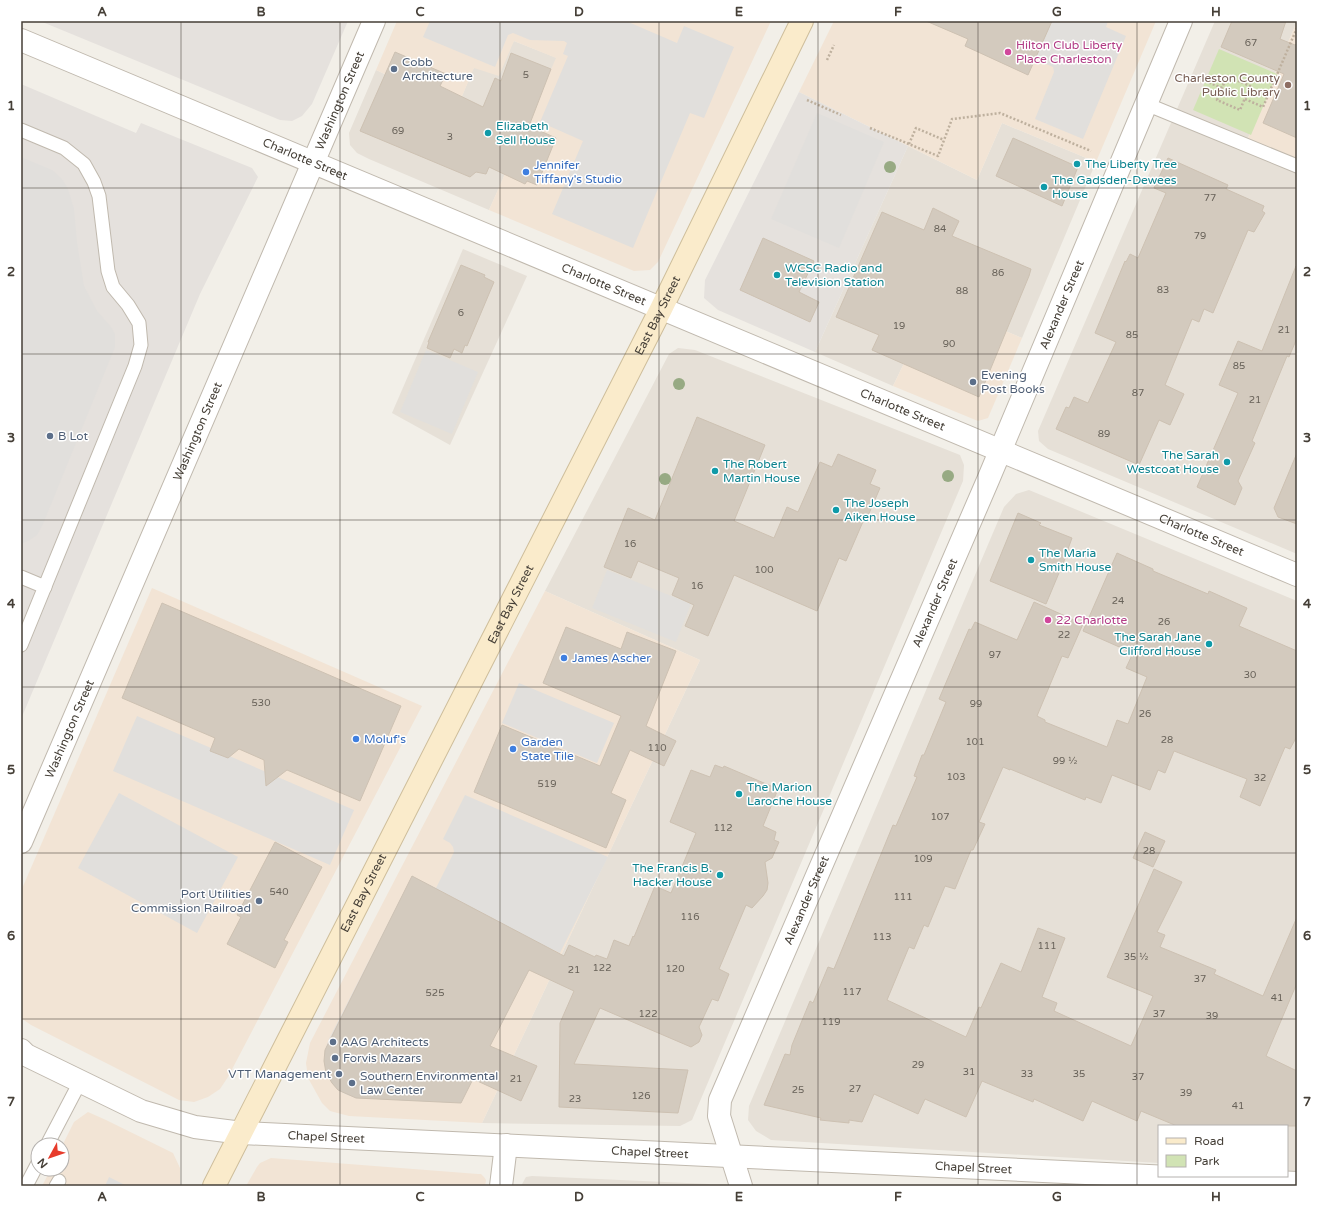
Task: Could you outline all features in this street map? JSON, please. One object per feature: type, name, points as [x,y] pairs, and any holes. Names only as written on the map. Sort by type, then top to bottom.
[{"type":"main road","name":"East Bay Street","points":[[214,1186],[661,309],[802,21]]},
{"type":"street","name":"Washington Street","points":[[21,842],[374,21]]},
{"type":"street","name":"Alexander Street","points":[[741,1186],[719,1116],[720,1100],[1000,450],[1181,21]]},
{"type":"street","name":"Charlotte Street","points":[[21,40],[1297,575]]},
{"type":"street","name":"Chapel Street","points":[[23,1052],[80,1082],[141,1111],[195,1127],[242,1133],[1158,1176]]},
{"type":"street","points":[[501,1186],[506,1145]]},
{"type":"street","name":"Chapel Street","points":[[1171,1177],[1297,1183]]},
{"type":"lane","points":[[1146,104],[1297,166]]},
{"type":"lane","points":[[21,130],[64,148],[84,164],[94,182],[99,196],[108,271],[113,287],[128,305],[139,322],[141,345],[135,366],[21,645]]},
{"type":"lane","points":[[21,577],[45,587]]},
{"type":"lane","points":[[51,1137],[80,1082]]},
{"type":"lane","points":[[26,1186],[31,1177]]},
{"type":"path","points":[[1245,99],[1263,107],[1297,28]]},
{"type":"path","points":[[827,60],[834,45]]},
{"type":"path","points":[[1227,76],[1250,86],[1240,110],[1217,100],[1222,88],[1227,76]]},
{"type":"path","points":[[1198,78],[1222,88]]},
{"type":"path","points":[[807,100],[841,115]]},
{"type":"path","points":[[870,128],[938,156],[952,119],[1000,113],[1091,152]]},
{"type":"path","points":[[909,144],[916,128],[944,140]]},
{"type":"shaded area","points":[[40,21],[348,21],[312,104],[302,116],[292,121],[280,120]]},
{"type":"shaded area","points":[[397,21],[771,21],[658,262],[650,270],[634,271],[489,210],[556,58],[514,41],[499,76],[474,68],[457,108],[376,70]]},
{"type":"shaded area","points":[[430,21],[626,21],[677,43],[684,26],[734,47],[704,118],[690,113],[633,248],[552,214],[583,141],[540,122],[568,56],[563,54],[567,43],[564,41],[530,40],[513,33],[508,35],[495,67],[423,37]]},
{"type":"shaded area","points":[[834,21],[1156,21],[1096,162],[1002,123],[977,180],[799,92]]},
{"type":"shaded area","points":[[1051,21],[1108,21],[1106,27],[1126,36],[1083,139],[1035,119],[1054,72],[1053,67],[1035,59]]},
{"type":"shaded area","points":[[1215,21],[1297,21],[1245,145],[1297,168],[1297,554],[1048,449],[1039,441],[1038,431]]},
{"type":"shaded area","points":[[1297,21],[1297,168],[1245,145]]},
{"type":"shaded area","points":[[514,41],[557,58],[489,210],[369,159],[357,153],[350,145],[349,133],[376,70],[457,108],[474,67]]},
{"type":"shaded area","points":[[21,84],[136,133],[141,123],[252,168],[258,177],[200,294],[21,719]]},
{"type":"shaded area","points":[[799,92],[908,146],[815,352],[718,310],[704,298],[705,280]]},
{"type":"shaded area","points":[[817,113],[884,142],[839,248],[771,219]]},
{"type":"shaded area","points":[[1002,123],[1096,162],[1022,338],[934,301],[893,386],[815,352],[908,146],[977,180]]},
{"type":"shaded area","name":"B Lot","points":[[21,157],[52,170],[62,179],[68,189],[74,209],[77,242],[84,286],[97,311],[115,334],[115,347],[43,524],[37,535],[21,544]]},
{"type":"shaded area","points":[[463,249],[527,276],[450,445],[392,413]]},
{"type":"shaded area","points":[[934,301],[1022,338],[988,418],[978,421],[893,386]]},
{"type":"shaded area","points":[[678,348],[695,350],[960,455],[964,465],[963,481],[692,1120],[680,1126],[482,1123],[700,660],[545,591],[669,354]]},
{"type":"shaded area","points":[[426,350],[478,372],[452,434],[400,412]]},
{"type":"shaded area","points":[[1029,490],[1297,601],[1297,1171],[1288,1171],[1288,1125],[1158,1125],[1158,1163],[771,1140],[756,1131],[748,1120],[749,1106],[1004,507],[1016,494]]},
{"type":"shaded area","points":[[607,570],[691,604],[676,642],[592,608]]},
{"type":"shaded area","points":[[152,588],[422,706],[228,1077],[220,1089],[208,1097],[194,1102],[179,1100],[31,1025],[21,1018],[21,891]]},
{"type":"shaded area","points":[[545,591],[700,660],[482,1123],[349,1116],[330,1111],[322,1103],[308,1078],[306,1063],[310,1043]]},
{"type":"shaded area","points":[[519,683],[614,723],[597,763],[502,723]]},
{"type":"shaded area","points":[[137,716],[354,810],[330,865],[113,771]]},
{"type":"shaded area","points":[[119,793],[238,857],[197,933],[78,868]]},
{"type":"shaded area","points":[[465,795],[608,857],[560,953],[542,945],[461,1103],[356,1098],[345,1094],[338,1090],[326,1073],[324,1061],[325,1050],[329,1039],[412,876],[436,888],[454,852],[450,843],[443,839]]},
{"type":"shaded area","points":[[88,1112],[173,1153],[180,1168],[180,1186],[42,1186],[47,1177],[70,1177],[70,1137],[66,1137],[74,1122]]},
{"type":"shaded area","points":[[271,1158],[481,1174],[486,1180],[485,1186],[246,1186],[260,1163]]},
{"type":"shaded area","points":[[532,1176],[709,1184],[712,1186],[521,1186],[526,1177]]},
{"type":"shaded area","points":[[109,1177],[127,1186],[105,1186]]},
{"type":"green space","points":[[1219,49],[1277,74],[1251,135],[1193,110]]},
{"type":"building","name":"Hilton Club Liberty Place Charleston","points":[[926,21],[1052,21],[1028,75],[965,46],[968,39]]},
{"type":"building","points":[[1232,21],[1286,21],[1280,39],[1295,45],[1297,43],[1297,138],[1263,123],[1284,74],[1221,47]]},
{"type":"building","points":[[395,52],[446,74],[440,86],[483,107],[495,78],[501,81],[511,53],[551,69],[529,126],[556,138],[537,185],[527,181],[525,184],[489,167],[486,174],[476,172],[470,177],[360,131]]},
{"type":"building","name":"The Gadsden-Dewees House","points":[[1013,138],[1078,167],[1062,206],[996,176]]},
{"type":"building","points":[[1168,158],[1228,185],[1226,189],[1264,206],[1262,211],[1265,213],[1254,232],[1248,230],[1213,313],[1204,309],[1199,322],[1192,319],[1165,385],[1184,394],[1170,425],[1159,420],[1139,465],[1056,429],[1066,407],[1069,408],[1074,397],[1088,403],[1116,342],[1095,333],[1125,261],[1126,262],[1130,254],[1138,258],[1166,193],[1154,188]]},
{"type":"building","points":[[933,208],[959,221],[952,236],[1031,269],[979,397],[872,350],[879,335],[836,317],[882,212],[924,230]]},
{"type":"building","name":"WCSC Radio and Television Station","points":[[763,238],[814,261],[799,292],[819,302],[810,322],[740,290]]},
{"type":"building","points":[[461,265],[485,275],[484,277],[494,282],[467,346],[465,345],[462,353],[454,349],[450,358],[427,348],[428,342]]},
{"type":"building","points":[[1296,266],[1297,338],[1289,357],[1287,356],[1252,441],[1255,443],[1238,481],[1242,488],[1235,505],[1197,487],[1238,393],[1219,385],[1238,341],[1262,351]]},
{"type":"building","points":[[697,417],[765,445],[734,521],[774,538],[787,507],[798,512],[820,462],[832,467],[838,454],[876,470],[870,484],[880,488],[867,518],[865,517],[846,561],[839,558],[817,611],[734,575],[708,636],[685,626],[694,605],[672,595],[679,578],[638,561],[631,578],[604,567],[628,508],[655,520]]},
{"type":"building","points":[[1297,453],[1297,524],[1278,517],[1274,508]]},
{"type":"building","name":"The Maria Smith House","points":[[1018,513],[1041,523],[1039,525],[1072,538],[1069,549],[1046,604],[990,581]]},
{"type":"building","points":[[1117,553],[1153,569],[1153,571],[1208,594],[1209,591],[1247,608],[1239,626],[1297,651],[1297,736],[1290,749],[1285,747],[1260,806],[1240,797],[1247,779],[1174,751],[1165,773],[1158,770],[1150,790],[1112,775],[1101,803],[1086,797],[1085,800],[1003,767],[979,822],[985,824],[973,850],[971,850],[955,889],[945,886],[928,927],[924,925],[914,949],[909,947],[887,1000],[966,1037],[1001,963],[1021,972],[1038,928],[1065,938],[1042,997],[1057,1003],[1054,1011],[1131,1046],[1153,996],[1107,977],[1154,869],[1182,882],[1157,932],[1165,935],[1160,947],[1216,970],[1214,974],[1263,996],[1297,917],[1297,983],[1266,1056],[1297,1071],[1297,1126],[1175,1125],[1141,1111],[1137,1121],[1092,1101],[1083,1121],[1034,1099],[1033,1102],[982,1081],[966,1117],[925,1099],[918,1114],[874,1094],[862,1122],[849,1120],[849,1123],[820,1120],[821,1118],[764,1105],[785,1054],[790,1055],[792,1045],[810,1001],[813,1003],[828,967],[834,969],[893,825],[896,826],[917,777],[914,776],[922,755],[924,755],[946,702],[939,699],[969,629],[971,630],[975,622],[1017,640],[1034,602],[1083,624],[1068,658],[1062,656],[1037,716],[1045,720],[1045,722],[1107,747],[1117,720],[1128,724],[1147,677],[1126,668],[1133,653],[1083,631]]},
{"type":"building","points":[[162,603],[401,706],[360,801],[287,770],[266,786],[264,760],[239,749],[228,758],[210,751],[215,738],[122,698]]},
{"type":"building","points":[[566,627],[621,649],[627,632],[676,651],[646,726],[676,741],[664,766],[630,750],[611,793],[626,800],[606,848],[474,792],[502,725],[600,766],[621,716],[543,683]]},
{"type":"building","points":[[715,765],[723,768],[724,766],[778,789],[763,826],[776,832],[774,840],[779,842],[772,858],[765,862],[768,883],[767,890],[752,908],[746,905],[719,969],[729,974],[718,1001],[712,999],[699,1027],[702,1035],[699,1042],[691,1047],[600,1008],[574,1064],[688,1070],[678,1113],[559,1107],[560,1023],[574,991],[529,970],[490,1046],[537,1066],[521,1101],[473,1079],[461,1103],[356,1098],[338,1090],[332,1083],[326,1073],[324,1061],[325,1050],[412,876],[564,956],[569,945],[595,957],[596,955],[607,959],[614,940],[629,946],[655,886],[671,893],[696,833],[670,822],[691,770],[710,777]]},
{"type":"building","points":[[1145,832],[1165,841],[1153,867],[1133,858]]},
{"type":"building","points":[[275,842],[322,867],[284,940],[288,942],[275,968],[227,944],[241,917],[237,915]]},
{"type":"place","name":"Hilton Club Liberty Place Charleston","points":[[1008,52]]},
{"type":"place","name":"Cobb Architecture","points":[[394,69]]},
{"type":"place","name":"Charleston County Public Library","points":[[1288,85]]},
{"type":"place","name":"Elizabeth Sell House","points":[[488,133]]},
{"type":"place","name":"The Liberty Tree","points":[[1077,164]]},
{"type":"place","name":"Jennifer Tiffany's Studio","points":[[526,172]]},
{"type":"place","name":"The Gadsden-Dewees House","points":[[1044,187]]},
{"type":"place","name":"WCSC Radio and Television Station","points":[[777,275]]},
{"type":"place","name":"Evening Post Books","points":[[973,382]]},
{"type":"place","name":"B Lot","points":[[50,436]]},
{"type":"place","name":"The Sarah Westcoat House","points":[[1227,462]]},
{"type":"place","name":"The Robert Martin House","points":[[715,471]]},
{"type":"place","name":"The Joseph Aiken House","points":[[836,510]]},
{"type":"place","name":"The Maria Smith House","points":[[1031,560]]},
{"type":"place","name":"22 Charlotte","points":[[1048,620]]},
{"type":"place","name":"The Sarah Jane Clifford House","points":[[1209,644]]},
{"type":"place","name":"James Ascher","points":[[564,658]]},
{"type":"place","name":"Moluf's","points":[[356,739]]},
{"type":"place","name":"Garden State Tile","points":[[513,749]]},
{"type":"place","name":"The Marion Laroche House","points":[[739,794]]},
{"type":"place","name":"The Francis B. Hacker House","points":[[720,875]]},
{"type":"place","name":"Port Utilities Commission Railroad","points":[[259,901]]},
{"type":"place","name":"AAG Architects","points":[[333,1042]]},
{"type":"place","name":"Forvis Mazars","points":[[335,1058]]},
{"type":"place","name":"VTT Management","points":[[339,1074]]},
{"type":"place","name":"Southern Environmental Law Center","points":[[352,1083]]}]
